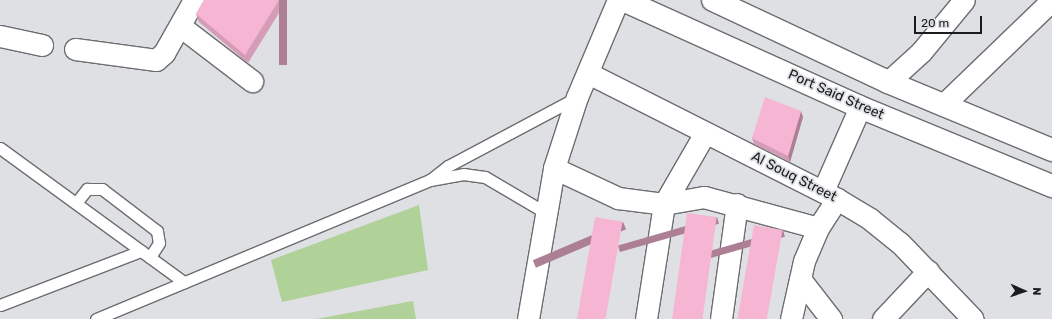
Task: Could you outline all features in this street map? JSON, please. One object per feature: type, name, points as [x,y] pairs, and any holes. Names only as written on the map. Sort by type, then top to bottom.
[{"type":"main road","name":"Port Said Street","points":[[623,0],[860,107],[1052,186]]},
{"type":"main road","points":[[713,0],[888,82],[1052,150]]},
{"type":"street","points":[[75,49],[156,60],[180,26],[194,0]]},
{"type":"street","points":[[528,319],[554,168],[577,97],[618,0]]},
{"type":"street","points":[[888,82],[936,36],[964,0]]},
{"type":"street","points":[[944,105],[1052,0]]},
{"type":"street","points":[[180,26],[252,81]]},
{"type":"street","points":[[0,36],[42,45]]},
{"type":"street","name":"Al Souq Street","points":[[588,73],[830,195],[894,239],[928,271],[973,319]]},
{"type":"street","points":[[791,319],[800,279],[860,107]]},
{"type":"street","points":[[646,319],[664,204],[706,132]]},
{"type":"street","points":[[554,168],[618,198],[664,204],[704,197],[737,204],[818,228]]},
{"type":"street","points":[[721,319],[737,204]]},
{"type":"street","points":[[883,319],[928,271]]},
{"type":"street","points":[[800,279],[831,319]]},
{"type":"lane","points":[[430,180],[448,166],[577,97]]},
{"type":"lane","points":[[0,148],[184,282]]},
{"type":"lane","points":[[96,319],[430,180],[463,174],[484,177],[546,213]]},
{"type":"lane","points":[[0,305],[157,249],[159,237],[153,226],[96,186],[87,189],[76,203]]},
{"type":"green space","points":[[419,205],[428,270],[282,302],[271,260]]},
{"type":"green space","points":[[413,301],[416,319],[316,319]]},
{"type":"building","points":[[204,0],[279,0],[245,55],[196,14]]},
{"type":"building","points":[[765,97],[801,111],[788,156],[752,138]]},
{"type":"building","points":[[687,213],[717,217],[702,319],[672,319]]},
{"type":"building","points":[[595,217],[623,222],[605,319],[577,318]]},
{"type":"building","points":[[754,225],[783,230],[767,319],[738,319]]}]
